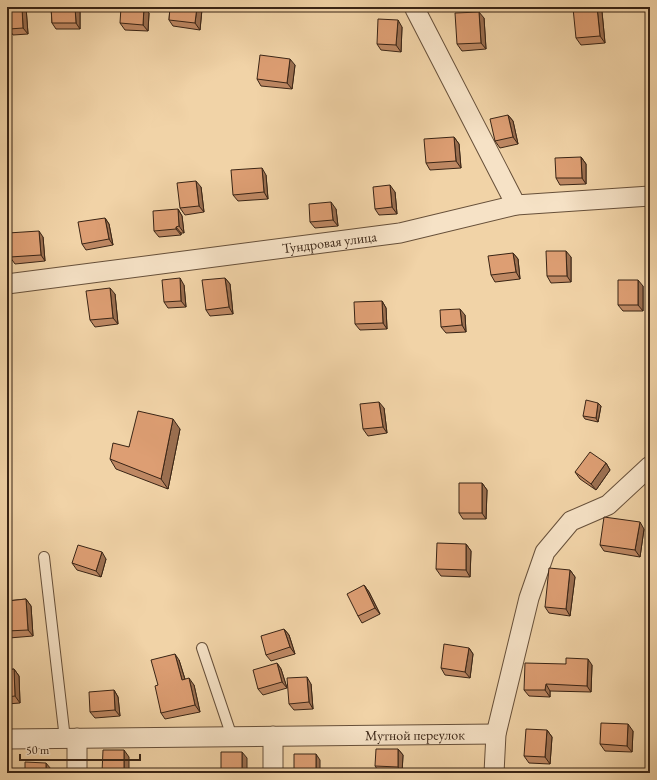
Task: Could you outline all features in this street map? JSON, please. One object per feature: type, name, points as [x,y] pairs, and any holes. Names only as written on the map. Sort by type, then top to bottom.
[{"type":"street","points":[[418,8],[516,205]]},
{"type":"street","name":"Тундровая улица","points":[[7,284],[400,233],[516,205],[650,196]]},
{"type":"street","points":[[494,773],[496,734],[529,598],[545,552],[571,521],[608,505],[650,466]]},
{"type":"street","name":"Мутной переулок","points":[[7,739],[496,734]]},
{"type":"street","points":[[273,736],[273,773]]},
{"type":"street","points":[[71,738],[77,773]]},
{"type":"lane","points":[[44,557],[71,738]]},
{"type":"lane","points":[[202,648],[232,737]]},
{"type":"building","points":[[7,7],[22,7],[23,28],[9,29]]},
{"type":"building","points":[[51,7],[75,7],[76,23],[52,23]]},
{"type":"building","points":[[121,7],[144,7],[143,25],[120,23]]},
{"type":"building","points":[[170,7],[197,7],[195,23],[169,20]]},
{"type":"building","points":[[597,7],[600,36],[576,38],[573,8]]},
{"type":"building","points":[[479,12],[481,43],[457,44],[455,13]]},
{"type":"building","points":[[378,19],[398,20],[396,45],[377,44]]},
{"type":"building","points":[[260,55],[290,59],[287,83],[257,79]]},
{"type":"building","points":[[508,115],[513,137],[495,141],[490,119]]},
{"type":"building","points":[[454,137],[456,161],[426,163],[424,139]]},
{"type":"building","points":[[581,157],[582,178],[556,178],[555,158]]},
{"type":"building","points":[[262,168],[264,192],[233,195],[231,170]]},
{"type":"building","points":[[196,181],[199,206],[180,208],[177,183]]},
{"type":"building","points":[[390,185],[392,207],[375,209],[373,187]]},
{"type":"building","points":[[331,202],[333,220],[310,222],[309,204]]},
{"type":"building","points":[[178,209],[179,226],[176,227],[176,229],[154,231],[153,211]]},
{"type":"building","points":[[105,218],[109,239],[82,244],[78,222]]},
{"type":"building","points":[[39,231],[41,255],[10,257],[8,233]]},
{"type":"building","points":[[546,251],[566,251],[567,276],[547,276]]},
{"type":"building","points":[[513,253],[516,272],[491,275],[488,256]]},
{"type":"building","points":[[180,278],[181,301],[164,302],[162,280]]},
{"type":"building","points":[[225,278],[229,307],[206,310],[202,280]]},
{"type":"building","points":[[618,280],[638,280],[638,305],[618,305]]},
{"type":"building","points":[[110,288],[113,318],[90,320],[86,291]]},
{"type":"building","points":[[382,301],[383,323],[355,324],[354,302]]},
{"type":"building","points":[[460,309],[462,325],[441,327],[440,310]]},
{"type":"building","points":[[586,400],[598,403],[596,418],[583,416]]},
{"type":"building","points":[[379,402],[383,427],[363,429],[360,404]]},
{"type":"building","points":[[138,411],[173,419],[161,479],[110,459],[113,443],[129,447]]},
{"type":"building","points":[[590,452],[606,463],[591,484],[575,472]]},
{"type":"building","points":[[459,483],[482,483],[482,513],[459,513]]},
{"type":"building","points":[[604,517],[640,522],[635,550],[600,545]]},
{"type":"building","points":[[437,543],[466,544],[466,570],[436,569]]},
{"type":"building","points":[[78,545],[102,552],[96,571],[72,563]]},
{"type":"building","points":[[549,568],[570,570],[566,609],[545,607]]},
{"type":"building","points":[[364,585],[375,608],[358,616],[347,594]]},
{"type":"building","points":[[26,599],[28,630],[7,631],[7,601]]},
{"type":"building","points":[[284,629],[290,647],[266,655],[261,636]]},
{"type":"building","points":[[444,644],[469,648],[465,672],[441,668]]},
{"type":"building","points":[[175,654],[182,680],[189,678],[195,705],[161,713],[155,686],[158,685],[151,660]]},
{"type":"building","points":[[566,658],[588,659],[587,686],[546,684],[545,690],[524,690],[525,663],[566,664]]},
{"type":"building","points":[[277,663],[282,682],[258,689],[253,670]]},
{"type":"building","points":[[14,669],[15,696],[7,697],[7,670]]},
{"type":"building","points":[[307,677],[309,702],[289,704],[287,678]]},
{"type":"building","points":[[114,690],[115,710],[90,712],[89,692]]},
{"type":"building","points":[[601,723],[628,724],[627,746],[600,744]]},
{"type":"building","points":[[526,729],[547,730],[545,757],[524,756]]},
{"type":"building","points":[[376,749],[398,749],[398,767],[375,766]]},
{"type":"building","points":[[103,750],[124,750],[124,773],[102,773]]},
{"type":"building","points":[[221,752],[242,752],[242,773],[221,773]]},
{"type":"building","points":[[294,754],[316,754],[316,773],[294,773]]},
{"type":"building","points":[[25,762],[46,763],[46,773],[25,773]]}]
